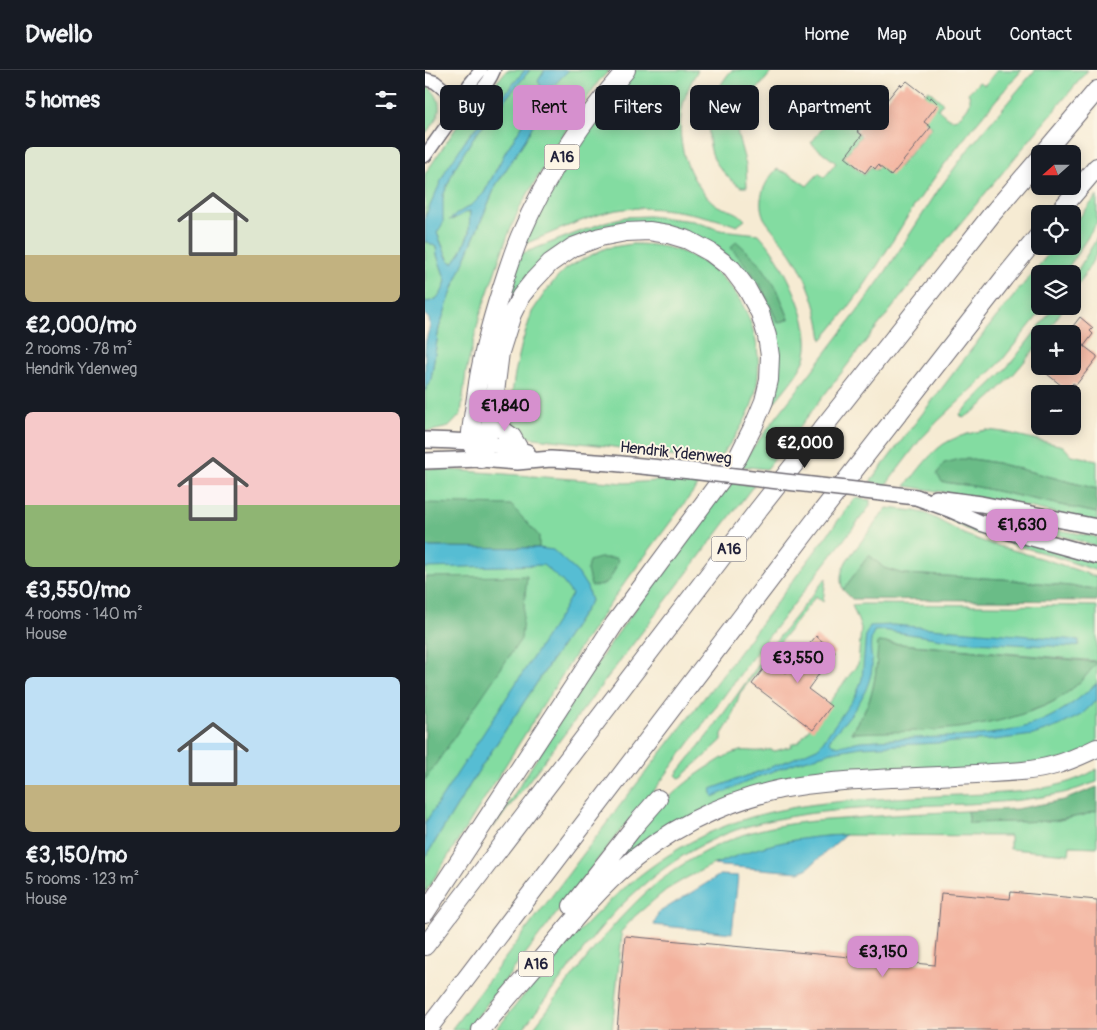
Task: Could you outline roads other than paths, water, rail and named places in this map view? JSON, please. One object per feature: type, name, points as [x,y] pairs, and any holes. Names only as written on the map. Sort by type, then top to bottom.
[{"type":"highway","name":"A16","points":[[479,448],[472,419],[482,362],[500,293],[520,237],[556,166],[609,89],[626,70]]},
{"type":"highway","points":[[1051,145],[1097,90]]},
{"type":"highway","points":[[1065,205],[1097,167]]},
{"type":"highway","name":"A16","points":[[425,946],[758,510],[992,214],[1031,168]]},
{"type":"highway","points":[[425,913],[615,623],[737,457],[754,425],[769,380],[770,356],[767,336],[760,313],[747,289],[732,269],[710,252],[689,240],[649,231],[625,232],[600,237],[573,247],[550,262],[521,296],[512,314],[500,352],[492,416],[479,448]]},
{"type":"highway","points":[[427,1030],[813,523],[1031,245]]},
{"type":"highway","points":[[492,416],[505,432],[512,437],[519,449]]},
{"type":"highway","name":"A16","points":[[486,1024],[581,912],[617,874],[668,835],[719,809],[780,790],[821,783],[1038,769],[1058,765],[1097,748]]},
{"type":"highway","name":"A16","points":[[486,1024],[572,906],[658,799]]},
{"type":"main road","name":"Hendrik Ydenweg","points":[[425,440],[479,448],[519,449],[551,459]]},
{"type":"main road","name":"Hendrik Ydenweg","points":[[425,461],[479,448],[517,462],[551,459],[691,471],[981,504],[1097,526]]},
{"type":"main road","name":"Hendrik Ydenweg","points":[[916,497],[981,523],[1097,556]]},
{"type":"street","points":[[470,85],[481,70]]},
{"type":"street","points":[[485,85],[494,70]]},
{"type":"street","points":[[425,156],[444,130]]},
{"type":"water","points":[[525,70],[530,70],[517,85],[513,85],[513,90],[503,102],[503,96]]},
{"type":"water","points":[[545,70],[569,70],[553,85],[540,85],[538,81]]},
{"type":"water","points":[[474,130],[480,130],[454,169],[443,196],[443,223],[437,233],[448,260],[453,263],[461,252],[469,233],[470,211],[449,220],[473,204],[484,193],[519,130],[530,130],[496,185],[454,285],[439,328],[431,379],[425,391],[425,351],[430,326],[429,319],[425,315],[425,301],[432,301],[438,297],[446,281],[436,247],[426,241],[425,243],[425,217],[446,170]]},
{"type":"water","points":[[425,547],[539,548],[553,550],[578,573],[587,587],[591,601],[479,770],[425,858],[425,823],[572,594],[562,581],[543,565],[425,568]]},
{"type":"water","points":[[893,625],[1079,640],[1079,645],[1071,647],[955,641],[882,630],[874,631],[871,643],[872,669],[867,686],[855,709],[829,741],[832,744],[840,746],[861,741],[978,735],[1012,730],[1034,724],[1060,712],[1097,683],[1097,700],[1081,715],[1059,726],[1033,735],[994,740],[861,747],[832,752],[760,776],[713,797],[711,789],[790,760],[819,747],[856,695],[862,679],[866,634],[870,626]]},
{"type":"water","points":[[845,835],[807,869],[799,872],[714,865],[773,844]]},
{"type":"water","points":[[720,875],[738,876],[732,933],[654,925],[658,913]]}]
